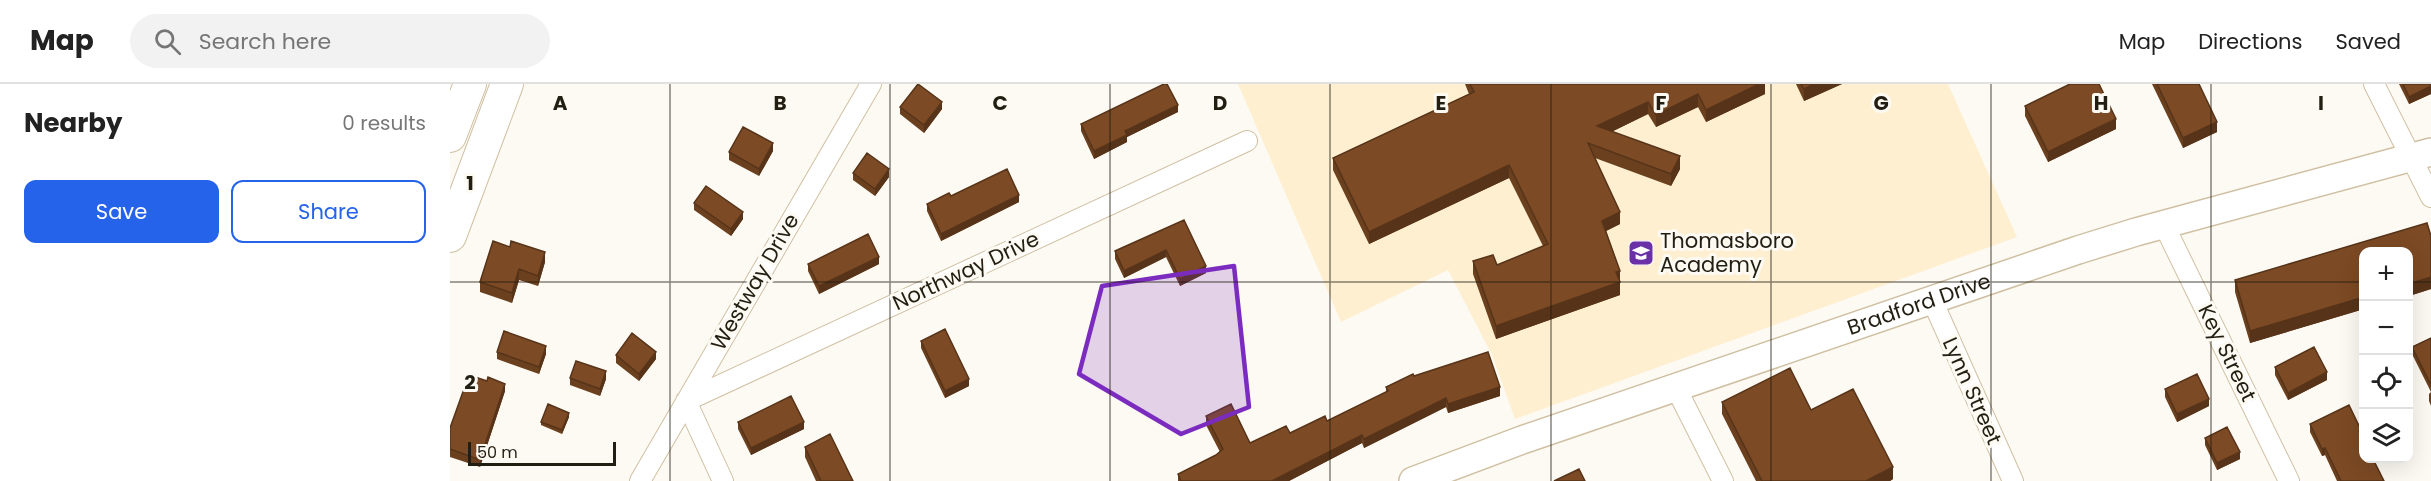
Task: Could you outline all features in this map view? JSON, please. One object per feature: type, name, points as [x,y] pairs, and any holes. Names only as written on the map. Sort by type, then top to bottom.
[{"type":"main road","points":[[450,136],[470,84]]},
{"type":"main road","points":[[450,236],[507,84]]},
{"type":"street","name":"Westway Drive","points":[[640,481],[871,84]]},
{"type":"street","points":[[2374,84],[2421,155],[2431,197]]},
{"type":"street","name":"Northway Drive","points":[[686,401],[1247,141]]},
{"type":"street","name":"Bradford Drive","points":[[1413,481],[1522,440],[2078,250],[2421,155]]},
{"type":"street","name":"Key Street","points":[[2164,225],[2289,481]]},
{"type":"street","name":"Lynn Street","points":[[1932,300],[2013,481]]},
{"type":"street","points":[[1676,388],[1723,481]]},
{"type":"street","points":[[686,401],[723,481]]},
{"type":"highlighted area","points":[[1234,266],[1249,407],[1181,434],[1079,374],[1102,286]]},
{"type":"shaded area","name":"Thomasboro Academy","points":[[1238,84],[1948,84],[2017,237],[1515,419],[1492,355],[1448,270],[1341,322]]},
{"type":"building","points":[[918,84],[942,102],[924,125],[900,107]]},
{"type":"building","points":[[1167,84],[1178,105],[1125,131],[1127,135],[1094,151],[1081,124]]},
{"type":"building","points":[[1470,84],[1759,84],[1706,110],[1698,94],[1656,115],[1648,102],[1597,126],[1680,156],[1671,174],[1588,143],[1620,212],[1602,221],[1620,271],[1616,272],[1620,282],[1496,326],[1473,261],[1493,255],[1497,265],[1548,244],[1509,165],[1369,232],[1333,158],[1474,92]]},
{"type":"building","points":[[1801,84],[1814,84],[1804,89]]},
{"type":"building","points":[[2070,84],[2099,84],[2116,119],[2048,152],[2025,106]]},
{"type":"building","points":[[2157,84],[2199,84],[2217,122],[2183,138]]},
{"type":"building","points":[[2403,84],[2431,84],[2431,86],[2409,97]]},
{"type":"building","points":[[743,127],[773,143],[759,169],[729,152]]},
{"type":"building","points":[[867,153],[889,169],[875,189],[853,173]]},
{"type":"building","points":[[1007,169],[1019,195],[941,234],[927,204],[949,193],[951,196]]},
{"type":"building","points":[[706,186],[743,212],[731,229],[694,203]]},
{"type":"building","points":[[1184,220],[1206,266],[1180,279],[1166,250],[1124,271],[1115,251]]},
{"type":"building","points":[[2427,223],[2431,236],[2431,277],[2413,283],[2413,247],[2359,247],[2359,298],[2250,331],[2235,280]]},
{"type":"building","points":[[868,234],[879,257],[819,286],[808,264]]},
{"type":"building","points":[[493,241],[510,247],[511,241],[545,252],[538,276],[519,269],[512,293],[480,282]]},
{"type":"building","points":[[945,329],[969,379],[945,391],[921,341]]},
{"type":"building","points":[[504,331],[546,346],[539,367],[497,352]]},
{"type":"building","points":[[632,333],[656,352],[639,374],[616,355]]},
{"type":"building","points":[[2431,338],[2431,385],[2413,349],[2413,347]]},
{"type":"building","points":[[2314,347],[2327,372],[2288,393],[2275,367]]},
{"type":"building","points":[[1488,352],[1500,387],[1448,404],[1446,398],[1364,439],[1362,435],[1272,481],[1181,481],[1178,474],[1216,455],[1223,449],[1206,416],[1231,404],[1250,443],[1286,426],[1290,433],[1325,416],[1327,421],[1388,391],[1386,387],[1413,374],[1414,376]]},
{"type":"building","points":[[576,361],[606,371],[600,389],[570,378]]},
{"type":"building","points":[[1790,368],[1811,410],[1853,389],[1893,467],[1866,481],[1762,481],[1722,402]]},
{"type":"building","points":[[2197,374],[2209,399],[2177,414],[2165,389]]},
{"type":"building","points":[[469,375],[487,381],[488,377],[505,384],[480,460],[450,449],[450,428]]},
{"type":"building","points":[[791,396],[804,422],[751,448],[738,422]]},
{"type":"building","points":[[548,404],[569,413],[562,430],[541,422]]},
{"type":"building","points":[[2349,405],[2359,426],[2359,463],[2375,463],[2384,481],[2341,481],[2310,424]]},
{"type":"building","points":[[2227,427],[2240,452],[2217,463],[2205,438]]},
{"type":"building","points":[[830,434],[853,481],[821,481],[805,447]]},
{"type":"building","points":[[1579,469],[1585,481],[1554,481]]},
{"type":"place","name":"Thomasboro Academy","points":[[1641,253]]}]
